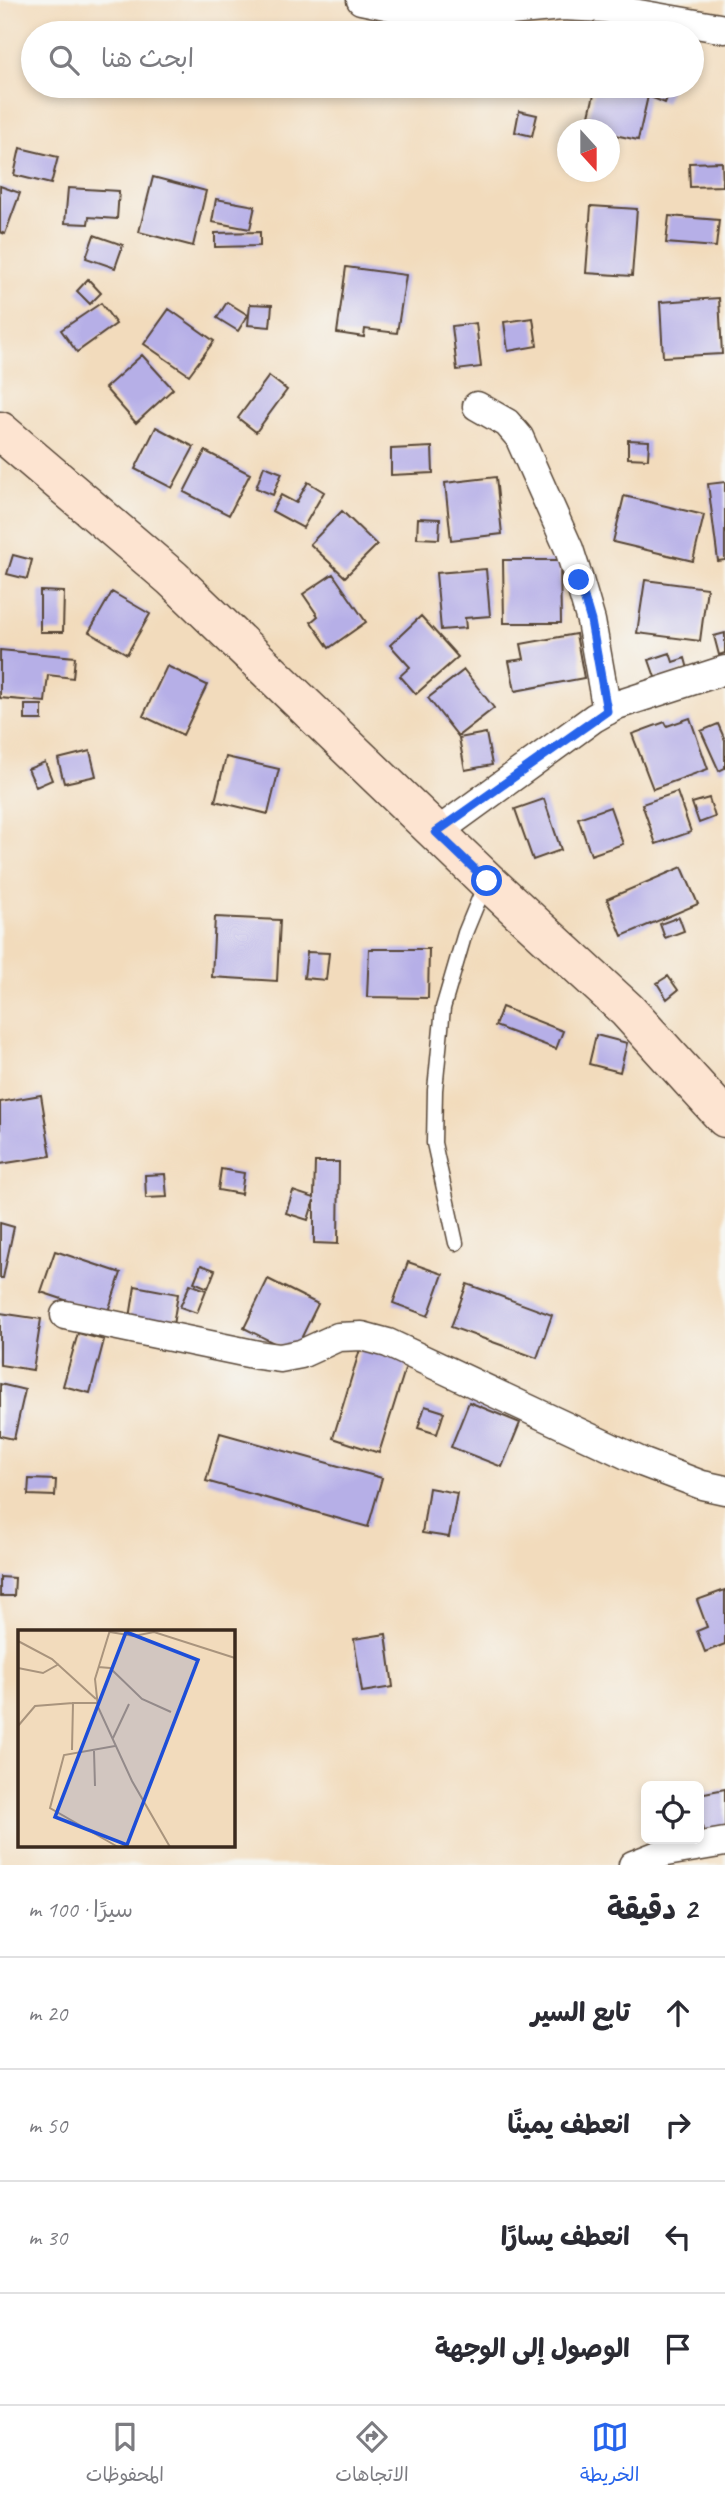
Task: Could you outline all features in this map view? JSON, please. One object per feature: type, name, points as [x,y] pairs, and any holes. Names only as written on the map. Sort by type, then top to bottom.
[{"type":"main road","points":[[0,431],[172,578],[487,881],[627,1010],[725,1118]]},
{"type":"street","points":[[361,0],[420,12],[510,11],[562,6],[604,8],[679,21]]},
{"type":"street","points":[[704,25],[725,29]]},
{"type":"street","points":[[477,406],[507,423],[519,437],[569,549],[591,621],[607,711]]},
{"type":"street","points":[[436,832],[607,711],[653,692],[725,670]]},
{"type":"street","points":[[65,1315],[281,1358],[301,1354],[338,1337],[362,1336],[388,1343],[644,1462],[702,1485],[725,1490]]},
{"type":"street","points":[[633,1865],[666,1852],[725,1842]]},
{"type":"lane","points":[[456,1242],[434,1143],[435,1090],[443,1009],[465,933],[487,881]]},
{"type":"building","points":[[593,98],[648,98],[638,140],[620,136],[620,119],[588,119]]},
{"type":"building","points":[[653,98],[667,98],[665,103]]},
{"type":"building","points":[[519,111],[537,115],[532,136],[515,132]]},
{"type":"building","points":[[20,148],[58,157],[51,184],[14,175]]},
{"type":"building","points":[[722,162],[723,186],[690,187],[689,163]]},
{"type":"building","points":[[153,177],[206,191],[193,246],[139,232]]},
{"type":"building","points":[[0,186],[20,193],[5,234],[0,232]]},
{"type":"building","points":[[68,188],[119,191],[117,219],[89,217],[88,224],[65,223]]},
{"type":"building","points":[[216,199],[255,206],[250,229],[212,222]]},
{"type":"building","points":[[591,206],[637,209],[632,276],[586,273]]},
{"type":"building","points":[[669,216],[719,220],[716,247],[666,243]]},
{"type":"building","points":[[260,232],[260,246],[215,247],[215,233]]},
{"type":"building","points":[[94,235],[123,245],[115,268],[86,258]]},
{"type":"building","points":[[346,267],[406,275],[397,333],[365,329],[364,337],[337,333]]},
{"type":"building","points":[[88,279],[101,293],[90,304],[77,291]]},
{"type":"building","points":[[719,298],[722,354],[663,357],[660,302]]},
{"type":"building","points":[[227,302],[248,315],[238,331],[217,318]]},
{"type":"building","points":[[101,303],[116,324],[77,352],[61,330]]},
{"type":"building","points":[[250,304],[272,305],[270,327],[248,325]]},
{"type":"building","points":[[169,309],[214,341],[189,375],[144,344]]},
{"type":"building","points":[[533,318],[537,346],[508,351],[504,322]]},
{"type":"building","points":[[476,323],[481,367],[457,370],[452,326]]},
{"type":"building","points":[[142,355],[173,389],[136,423],[105,388]]},
{"type":"building","points":[[269,376],[287,390],[256,432],[238,418]]},
{"type":"building","points":[[156,427],[194,447],[172,488],[135,469]]},
{"type":"building","points":[[628,440],[649,441],[648,459],[628,458]]},
{"type":"building","points":[[432,447],[433,473],[391,475],[391,449]]},
{"type":"building","points":[[205,451],[250,474],[229,515],[184,492]]},
{"type":"building","points":[[264,466],[282,473],[273,495],[256,488]]},
{"type":"building","points":[[496,477],[502,534],[451,540],[445,483]]},
{"type":"building","points":[[308,482],[324,492],[303,528],[272,511],[281,495],[296,503]]},
{"type":"building","points":[[725,482],[725,560],[718,561],[708,484]]},
{"type":"building","points":[[624,496],[704,515],[693,561],[613,542]]},
{"type":"building","points":[[342,511],[377,545],[345,577],[310,544]]},
{"type":"building","points":[[418,518],[440,519],[439,539],[417,538]]},
{"type":"building","points":[[13,555],[32,560],[27,579],[7,574]]},
{"type":"building","points":[[503,560],[560,560],[561,623],[504,623]]},
{"type":"building","points":[[486,569],[490,616],[465,618],[466,628],[441,630],[436,573]]},
{"type":"building","points":[[333,574],[366,622],[329,648],[311,622],[318,616],[303,594]]},
{"type":"building","points":[[645,580],[707,588],[700,641],[637,633]]},
{"type":"building","points":[[40,591],[64,592],[63,632],[40,632]]},
{"type":"building","points":[[112,592],[150,614],[127,654],[89,632]]},
{"type":"building","points":[[421,616],[458,657],[416,694],[400,676],[410,667],[390,645]]},
{"type":"building","points":[[725,633],[725,653],[719,655],[714,636]]},
{"type":"building","points":[[576,634],[584,678],[515,691],[509,661],[524,659],[521,644]]},
{"type":"building","points":[[0,650],[75,657],[73,678],[48,675],[45,702],[0,698]]},
{"type":"building","points":[[670,653],[673,662],[685,658],[688,669],[656,680],[649,660]]},
{"type":"building","points":[[167,666],[207,685],[183,735],[143,716]]},
{"type":"building","points":[[464,670],[494,708],[458,736],[428,698]]},
{"type":"building","points":[[25,705],[42,705],[42,720],[25,720]]},
{"type":"building","points":[[690,718],[708,769],[653,789],[632,734],[665,722],[667,726]]},
{"type":"building","points":[[718,724],[725,740],[725,768],[719,771],[701,731]]},
{"type":"building","points":[[486,733],[492,765],[465,770],[459,738]]},
{"type":"building","points":[[90,751],[96,776],[64,783],[58,759]]},
{"type":"building","points":[[226,757],[279,769],[268,814],[215,801]]},
{"type":"building","points":[[45,762],[52,780],[36,787],[28,769]]},
{"type":"building","points":[[677,792],[691,832],[656,844],[642,804]]},
{"type":"building","points":[[709,798],[715,817],[699,823],[692,803]]},
{"type":"building","points":[[544,799],[561,850],[533,860],[515,809]]},
{"type":"building","points":[[610,807],[623,844],[591,855],[578,818]]},
{"type":"building","points":[[682,867],[698,904],[622,936],[607,899]]},
{"type":"building","points":[[215,917],[280,920],[277,981],[212,977]]},
{"type":"building","points":[[679,917],[684,931],[665,938],[660,924]]},
{"type":"building","points":[[369,949],[429,949],[428,998],[367,997]]},
{"type":"building","points":[[307,952],[329,953],[326,980],[304,978]]},
{"type":"building","points":[[668,976],[678,990],[667,999],[657,983]]},
{"type":"building","points":[[502,1007],[563,1031],[556,1049],[495,1026]]},
{"type":"building","points":[[596,1035],[627,1043],[620,1072],[589,1064]]},
{"type":"building","points":[[41,1095],[51,1156],[0,1164],[0,1102]]},
{"type":"building","points":[[315,1162],[339,1162],[338,1244],[314,1243],[314,1200],[308,1220],[286,1213],[293,1191],[314,1198]]},
{"type":"building","points":[[221,1169],[244,1173],[241,1194],[218,1190]]},
{"type":"building","points":[[165,1174],[167,1197],[146,1198],[145,1175]]},
{"type":"building","points":[[0,1223],[14,1227],[3,1278],[0,1278]]},
{"type":"building","points":[[55,1251],[121,1273],[107,1314],[41,1292]]},
{"type":"building","points":[[408,1262],[443,1274],[428,1316],[393,1303]]},
{"type":"building","points":[[201,1265],[215,1270],[208,1288],[194,1282]]},
{"type":"building","points":[[268,1279],[318,1304],[294,1353],[244,1328]]},
{"type":"building","points":[[190,1284],[206,1290],[197,1313],[180,1307]]},
{"type":"building","points":[[467,1284],[552,1315],[537,1358],[451,1327]]},
{"type":"building","points":[[135,1286],[178,1294],[173,1325],[130,1318]]},
{"type":"building","points":[[0,1313],[41,1319],[33,1370],[0,1365]]},
{"type":"building","points":[[78,1333],[104,1340],[90,1393],[63,1386]]},
{"type":"building","points":[[361,1346],[408,1360],[379,1453],[333,1438]]},
{"type":"building","points":[[0,1384],[25,1390],[14,1439],[0,1436]]},
{"type":"building","points":[[469,1402],[520,1423],[502,1467],[451,1447]]},
{"type":"building","points":[[425,1406],[444,1412],[437,1434],[418,1428]]},
{"type":"building","points":[[220,1433],[382,1478],[368,1527],[206,1481]]},
{"type":"building","points":[[29,1479],[56,1480],[55,1496],[28,1495]]},
{"type":"building","points":[[429,1488],[457,1493],[449,1537],[422,1533]]},
{"type":"building","points":[[0,1577],[15,1578],[14,1596],[0,1596]]},
{"type":"building","points":[[725,1590],[725,1644],[705,1652],[697,1631],[707,1627],[697,1600]]},
{"type":"building","points":[[386,1634],[393,1687],[362,1692],[354,1639]]},
{"type":"building","points":[[725,1789],[725,1833],[704,1837],[704,1793]]},
{"type":"route","points":[[487,881],[436,832],[607,711],[591,621],[579,580]]}]
